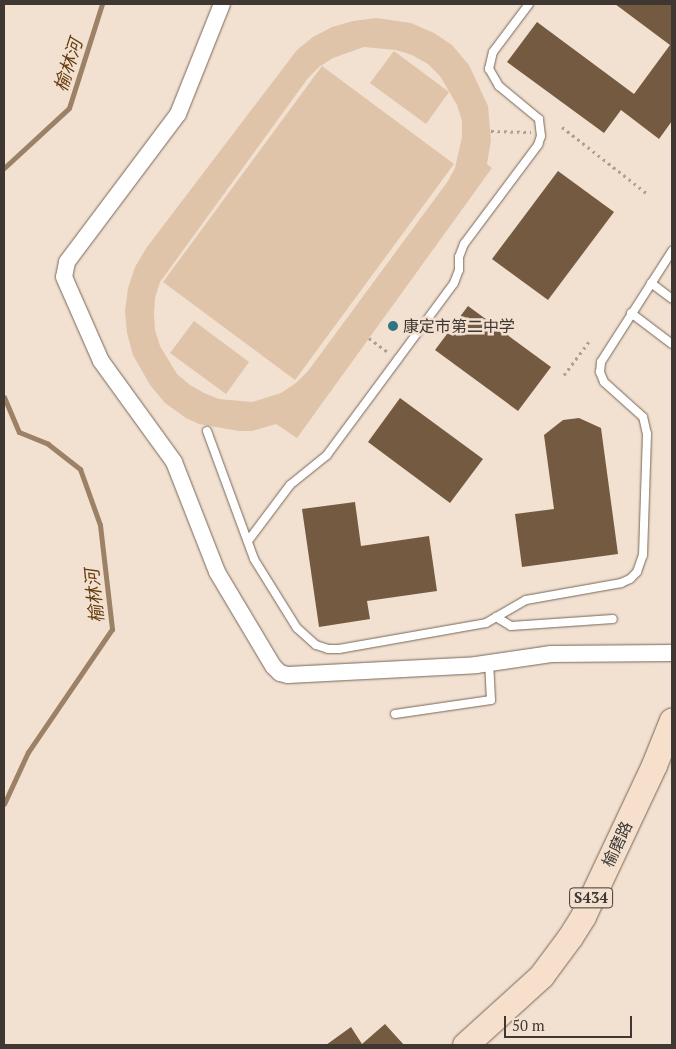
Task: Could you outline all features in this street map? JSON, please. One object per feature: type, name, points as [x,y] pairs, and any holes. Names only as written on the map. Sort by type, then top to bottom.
[{"type":"main road","name":"榆磨路","points":[[465,1045],[541,976],[570,937],[583,916],[654,765],[672,720]]},
{"type":"street","points":[[222,4],[178,114],[67,262],[64,272],[65,283],[101,361],[174,462],[217,572],[273,666],[280,673],[288,675],[489,663],[551,654],[672,654]]},
{"type":"lane","points":[[248,541],[290,485],[328,455],[454,283],[459,270],[459,257],[464,244],[538,145],[541,132],[539,119],[499,86],[489,70],[492,52],[529,4]]},
{"type":"lane","points":[[207,431],[254,559],[296,628],[316,644],[328,649],[339,649],[486,623],[526,600],[621,583],[630,579],[641,564],[646,425],[636,409],[604,382],[600,372],[606,352],[672,252]]},
{"type":"lane","points":[[651,283],[672,299]]},
{"type":"lane","points":[[631,313],[672,344]]},
{"type":"lane","points":[[496,617],[511,626],[613,619]]},
{"type":"lane","points":[[395,714],[491,700],[489,663]]},
{"type":"path","points":[[562,127],[650,195]]},
{"type":"path","points":[[491,131],[541,132]]},
{"type":"path","points":[[369,338],[398,359]]},
{"type":"path","points":[[564,375],[592,339]]},
{"type":"shaded area","points":[[376,18],[411,23],[434,33],[452,45],[469,65],[488,106],[491,140],[487,164],[492,168],[297,438],[276,424],[252,431],[239,431],[199,424],[186,418],[165,403],[150,385],[133,355],[127,333],[125,311],[128,288],[135,267],[147,247],[297,50],[313,37],[332,27],[353,21]],"holes":[[[364,47],[396,50],[412,55],[428,64],[440,76],[457,105],[462,121],[462,137],[455,168],[448,181],[308,371],[296,383],[281,393],[252,402],[219,399],[190,385],[177,374],[160,346],[155,330],[155,298],[160,282],[308,78],[319,67],[333,58]]]},
{"type":"shaded area","points":[[394,51],[449,92],[426,124],[370,83]]},
{"type":"shaded area","points":[[322,66],[454,164],[295,380],[163,282]]},
{"type":"shaded area","points":[[194,321],[249,362],[226,394],[170,353]]},
{"type":"building","points":[[615,4],[672,4],[672,121],[659,139],[621,110],[604,133],[507,62],[537,22],[634,94],[670,45]]},
{"type":"building","points":[[558,171],[614,212],[548,300],[492,259]]},
{"type":"building","points":[[468,306],[551,367],[518,411],[435,350]]},
{"type":"building","points":[[400,398],[483,459],[450,503],[368,442]]},
{"type":"building","points":[[579,418],[601,428],[618,554],[522,567],[515,514],[554,509],[544,435],[563,420]]},
{"type":"building","points":[[355,502],[361,546],[429,536],[437,591],[367,601],[370,619],[319,627],[302,509]]},
{"type":"building","points":[[385,1024],[404,1045],[326,1045],[351,1027],[362,1044]]},
{"type":"waterway","name":"榆林河","points":[[4,168],[69,108],[102,4]]},
{"type":"waterway","name":"榆林河","points":[[4,397],[19,432],[48,444],[80,469],[100,525],[112,629],[28,752],[4,804]]},
{"type":"place","name":"康定市第二中学","points":[[393,326]]}]
